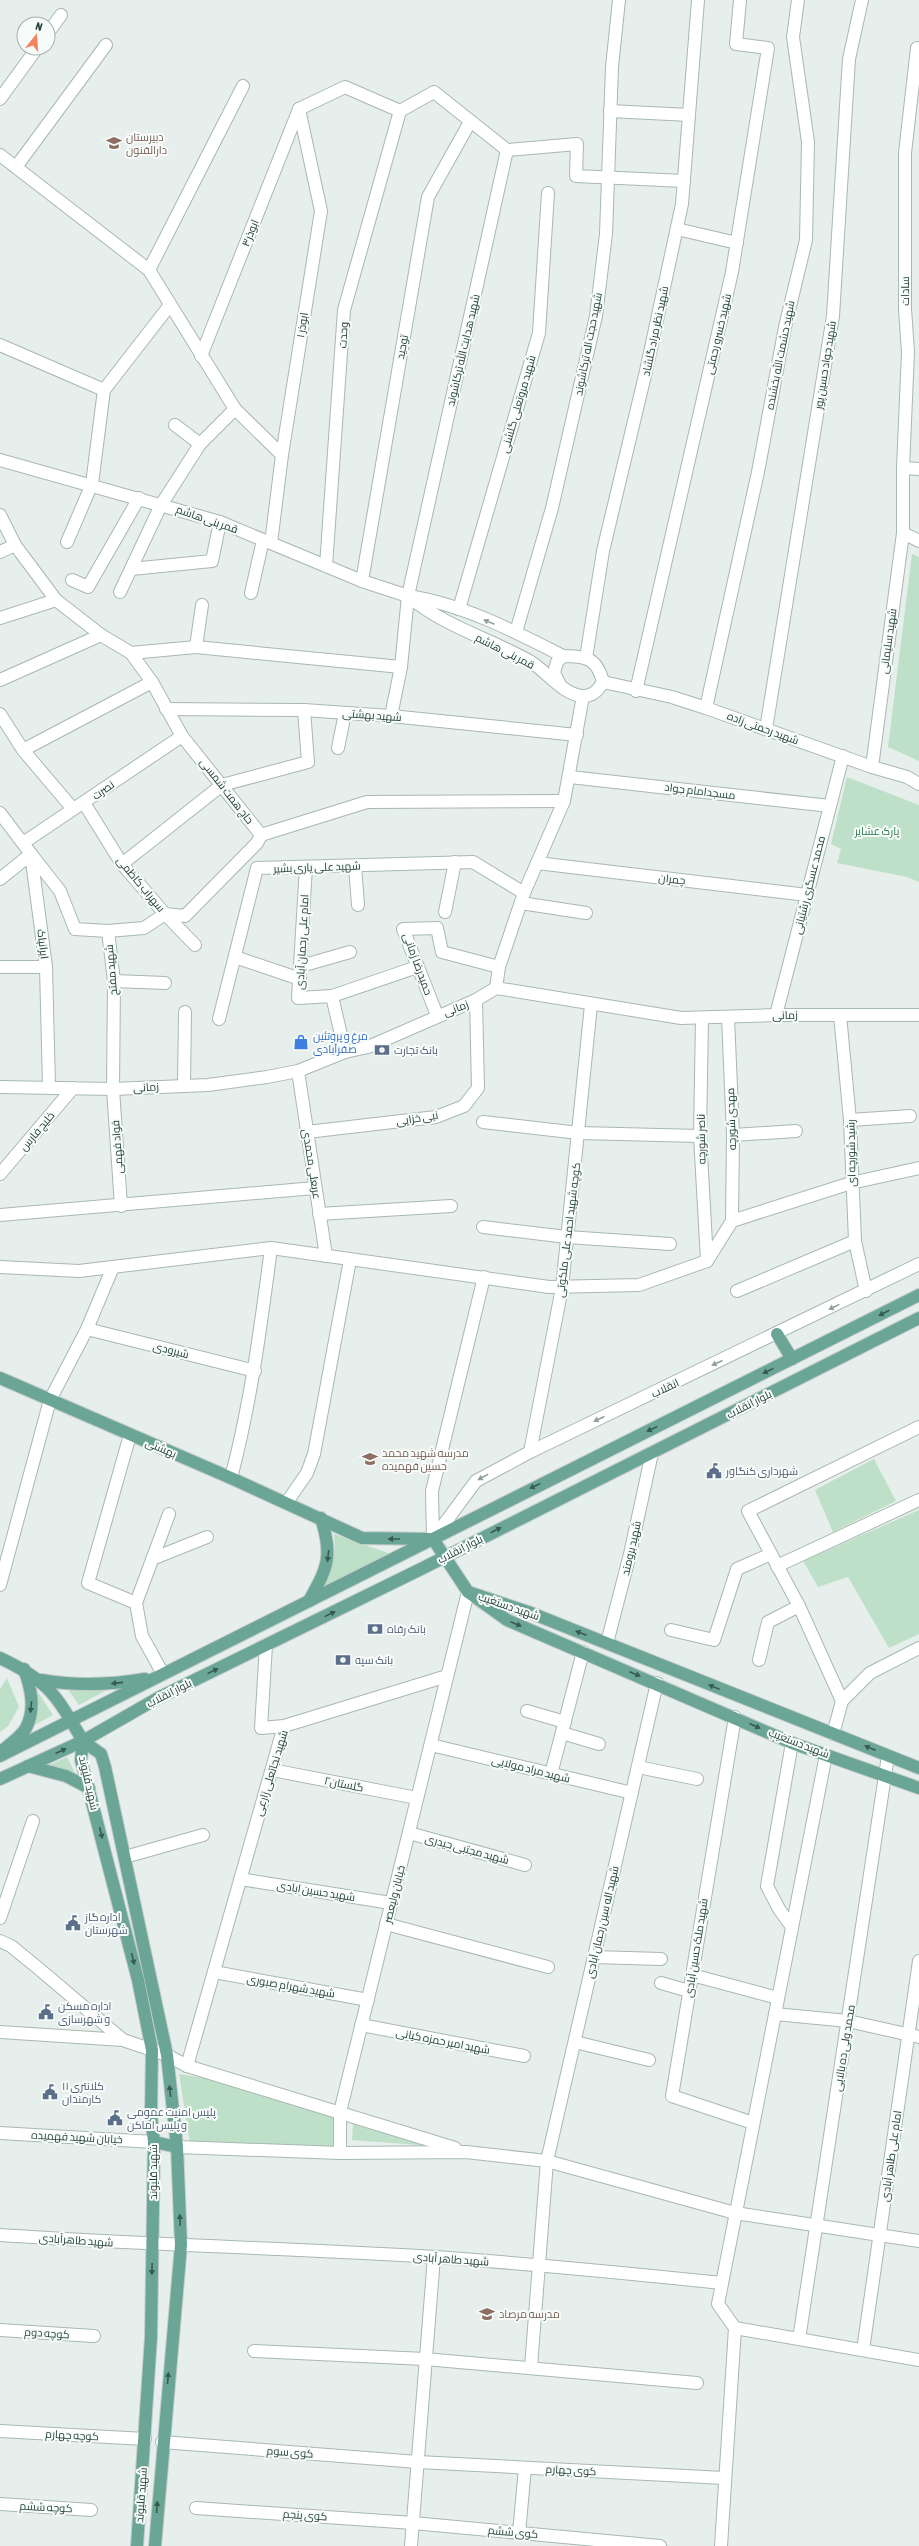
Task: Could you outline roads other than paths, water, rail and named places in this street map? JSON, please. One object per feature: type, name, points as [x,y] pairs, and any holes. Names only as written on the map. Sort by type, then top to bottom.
[{"type":"main road","name":"بلوار انقلاب","points":[[0,1754],[71,1721],[433,1539],[483,1512],[919,1295]]},
{"type":"main road","name":"بلوار انقلاب","points":[[0,1779],[82,1741],[158,1698],[444,1557],[919,1318]]},
{"type":"main road","points":[[778,1334],[792,1359]]},
{"type":"main road","name":"بهشتی","points":[[0,1378],[287,1502],[362,1538],[433,1539]]},
{"type":"main road","points":[[309,1601],[327,1565],[329,1549],[321,1518]]},
{"type":"main road","points":[[433,1539],[468,1592]]},
{"type":"main road","name":"شهید دستغیب","points":[[468,1592],[531,1613],[919,1768]]},
{"type":"main road","name":"شهید دستغیب","points":[[468,1592],[506,1620],[657,1683],[792,1743],[916,1786]]},
{"type":"main road","points":[[0,1658],[24,1669],[41,1680],[62,1704],[82,1741]]},
{"type":"main road","points":[[0,1754],[26,1729],[31,1709],[32,1692],[24,1669]]},
{"type":"main road","points":[[41,1680],[68,1685],[115,1684],[160,1676]]},
{"type":"main road","points":[[826,1755],[833,1734]]},
{"type":"main road","name":"شهید قلیوند","points":[[82,1741],[81,1760],[138,1980],[152,2050],[151,2115],[154,2142],[151,2337],[137,2546]]},
{"type":"main road","name":"شهید قلیوند","points":[[82,1741],[101,1754],[125,1857],[167,2055],[177,2147],[181,2245],[162,2442],[155,2546]]},
{"type":"main road","points":[[28,1766],[66,1776],[89,1788]]},
{"type":"main road","points":[[916,1786],[919,1768]]},
{"type":"main road","points":[[154,2142],[177,2147]]},
{"type":"street","name":"شهید حجت اله ترکاشوند","points":[[516,632],[552,508],[596,316],[606,234],[612,67],[619,0]]},
{"type":"street","name":"شهید نظر مراد گلشاد","points":[[586,658],[604,551],[646,372],[677,229],[684,181],[698,0]]},
{"type":"street","name":"شهید خسرو رحمتی","points":[[636,691],[732,272],[768,48],[736,44],[740,0]]},
{"type":"street","name":"شهید حشمت الله بخشنده","points":[[706,708],[758,472],[785,327],[806,240],[808,142],[793,37],[798,0]]},
{"type":"street","name":"شهید جواد حسین پور","points":[[766,729],[833,316],[849,59],[862,0]]},
{"type":"street","points":[[56,22],[61,15]]},
{"type":"street","points":[[16,167],[106,45]]},
{"type":"street","name":"سادات","points":[[903,533],[903,468],[913,352],[905,308],[905,153],[917,48]]},
{"type":"street","points":[[0,99],[31,56]]},
{"type":"street","points":[[149,270],[243,86]]},
{"type":"street","points":[[299,109],[345,87],[400,111],[434,92],[507,150],[577,144],[576,176],[608,176],[684,181]]},
{"type":"street","name":"ابوذر۳","points":[[201,356],[299,109]]},
{"type":"street","name":"ابوذر ۱","points":[[251,593],[267,541],[321,211],[299,109]]},
{"type":"street","name":"وحدت","points":[[326,566],[344,310],[400,111]]},
{"type":"street","points":[[610,111],[689,115]]},
{"type":"street","name":"توحید","points":[[362,582],[428,197],[470,122]]},
{"type":"street","name":"شهید هدایت الله ترکاشوند","points":[[391,716],[401,667],[408,596],[507,150]]},
{"type":"street","points":[[0,155],[149,270],[235,409],[282,455]]},
{"type":"street","name":"شهید مروتعلی گلشنی","points":[[459,609],[539,333],[548,193]]},
{"type":"street","points":[[677,229],[737,243]]},
{"type":"street","points":[[67,542],[92,484],[104,390],[170,305]]},
{"type":"street","points":[[0,345],[104,390]]},
{"type":"street","points":[[120,592],[161,505],[200,444],[235,409]]},
{"type":"street","points":[[174,425],[200,444]]},
{"type":"street","name":"قمر بنی هاشم","points":[[0,460],[92,484],[220,522],[362,582],[408,596],[430,599],[459,609],[516,632],[563,656]]},
{"type":"street","points":[[903,468],[919,468]]},
{"type":"street","points":[[72,580],[88,587],[139,498]]},
{"type":"street","name":"حاج همت شمسی","points":[[0,515],[15,545],[56,600],[101,635],[131,653],[152,682],[182,736],[261,835],[367,802],[564,801]]},
{"type":"street","points":[[131,569],[212,561],[220,522]]},
{"type":"street","points":[[903,533],[919,541]]},
{"type":"street","name":"شهید سلیمانی","points":[[872,767],[903,533]]},
{"type":"street","points":[[0,552],[15,545]]},
{"type":"street","name":"قمر بنی هاشم","points":[[408,596],[430,614],[531,662],[560,685]]},
{"type":"street","points":[[0,618],[56,600]]},
{"type":"street","points":[[196,646],[202,605]]},
{"type":"street","points":[[0,680],[101,635]]},
{"type":"street","points":[[131,653],[196,646],[401,667]]},
{"type":"street","points":[[563,656],[586,658],[594,662],[599,668],[603,682],[595,692],[583,696],[560,685],[554,673],[557,662],[563,656]]},
{"type":"street","points":[[23,750],[152,682]]},
{"type":"street","name":"شهید رحمتی زاده","points":[[603,682],[636,691],[672,697],[907,778],[919,784]]},
{"type":"street","points":[[496,988],[499,967],[523,898],[564,801],[570,776],[583,696]]},
{"type":"street","name":"شهید بهشتی","points":[[166,709],[304,710],[391,716],[577,735]]},
{"type":"street","points":[[122,864],[222,785],[308,762],[304,710]]},
{"type":"street","points":[[338,748],[345,713]]},
{"type":"street","points":[[2,722],[23,750],[73,809]]},
{"type":"street","name":"نصرت","points":[[23,843],[182,736]]},
{"type":"street","name":"محمد عسگری رشتیانی","points":[[776,1015],[843,756]]},
{"type":"street","name":"مسجدامام جواد","points":[[570,776],[830,806]]},
{"type":"street","name":"سهراب کاظمی","points":[[84,803],[122,864],[165,914],[185,916],[257,843],[261,835]]},
{"type":"street","points":[[0,813],[60,891],[75,929],[108,931]]},
{"type":"street","points":[[0,879],[32,854]]},
{"type":"street","name":"ایرانپاک","points":[[32,854],[46,967],[49,1086]]},
{"type":"street","points":[[445,912],[456,862]]},
{"type":"street","name":"شهید علی یاری بشیر","points":[[219,1019],[257,868],[473,862],[523,898]]},
{"type":"street","name":"چمران","points":[[537,863],[807,895]]},
{"type":"street","points":[[355,866],[358,905]]},
{"type":"street","name":"امام علی رحمان آبادی","points":[[306,867],[298,998],[332,996]]},
{"type":"street","points":[[523,898],[586,913]]},
{"type":"street","points":[[165,914],[194,945]]},
{"type":"street","name":"شهید مفتح","points":[[113,1089],[114,981],[108,931],[144,928],[165,914]]},
{"type":"street","name":"حمیدرضا زمانی","points":[[437,1015],[416,967],[403,929],[436,928],[442,952],[499,967]]},
{"type":"street","points":[[301,966],[350,952]]},
{"type":"street","points":[[235,957],[300,978]]},
{"type":"street","points":[[0,967],[46,967]]},
{"type":"street","points":[[345,1052],[332,996],[416,967]]},
{"type":"street","points":[[114,981],[165,983]]},
{"type":"street","name":"زمانی","points":[[0,1087],[49,1086],[113,1089],[208,1085],[298,1071],[345,1052],[368,1047],[437,1015],[476,1000],[496,988],[591,1005],[681,1018],[776,1015],[919,1015]]},
{"type":"street","name":"نبی خزایی","points":[[307,1132],[436,1116],[464,1106],[478,1088],[476,1000]]},
{"type":"street","name":"کوچه شهید احمد علی ملکوتی","points":[[530,1452],[562,1288],[591,1005]]},
{"type":"street","points":[[184,1085],[185,1012]]},
{"type":"street","name":"رشید شورچه ای","points":[[840,1015],[850,1120],[851,1183],[855,1241],[866,1291]]},
{"type":"street","name":"مهدی شورچه","points":[[728,1017],[733,1135],[732,1222]]},
{"type":"street","name":"ناصر شورچه","points":[[702,1018],[700,1136],[707,1261]]},
{"type":"street","name":"عربعلی محمدی","points":[[298,1071],[326,1256]]},
{"type":"street","name":"خلیج فارس","points":[[0,1174],[73,1088]]},
{"type":"street","name":"فواد فهمی","points":[[113,1089],[120,1206]]},
{"type":"street","points":[[850,1120],[910,1116]]},
{"type":"street","points":[[483,1122],[579,1133],[700,1136]]},
{"type":"street","points":[[733,1135],[796,1131]]},
{"type":"street","points":[[0,1267],[79,1271],[271,1248],[447,1274],[484,1276],[562,1288],[639,1285],[707,1261],[732,1222],[851,1183],[919,1168]]},
{"type":"street","points":[[0,1215],[120,1206],[315,1188]]},
{"type":"street","points":[[319,1214],[451,1206]]},
{"type":"street","points":[[483,1227],[567,1237],[670,1244]]},
{"type":"street","points":[[737,1291],[855,1241]]},
{"type":"street","points":[[231,1478],[244,1429],[255,1370],[271,1248]]},
{"type":"street","points":[[287,1502],[307,1473],[314,1454],[350,1260]]},
{"type":"street","name":"انقلاب","points":[[433,1539],[476,1481],[530,1452],[778,1334],[919,1264]]},
{"type":"street","points":[[0,1585],[50,1400],[88,1329],[113,1267]]},
{"type":"street","points":[[433,1539],[432,1492],[484,1276]]},
{"type":"street","name":"شیرودی","points":[[88,1329],[255,1370]]},
{"type":"street","points":[[842,1701],[799,1606],[748,1511],[919,1427]]},
{"type":"street","points":[[130,1435],[88,1583],[136,1603]]},
{"type":"street","name":"شهید برومند","points":[[607,1643],[630,1554],[652,1453]]},
{"type":"street","points":[[777,1566],[919,1500]]},
{"type":"street","points":[[160,1676],[142,1636],[136,1603],[169,1514]]},
{"type":"street","points":[[152,1559],[207,1537]]},
{"type":"street","points":[[672,1630],[714,1640],[737,1569],[771,1554]]},
{"type":"street","points":[[447,1676],[468,1592]]},
{"type":"street","points":[[759,1660],[768,1622],[799,1606]]},
{"type":"street","points":[[266,1644],[261,1728],[284,1726]]},
{"type":"street","points":[[833,1734],[842,1701],[870,1673],[919,1648]]},
{"type":"street","points":[[551,1774],[583,1652]]},
{"type":"street","name":"شهید نجاتعلی زارعی","points":[[187,2066],[284,1726],[447,1676]]},
{"type":"street","name":"خیابان ولیعصر","points":[[340,2153],[340,2112],[447,1676]]},
{"type":"street","name":"شهید اله سین رحمان آبادی","points":[[531,2367],[547,2160],[657,1683]]},
{"type":"street","points":[[527,1711],[599,1744]]},
{"type":"street","name":"شهید ملک حسین آبادی","points":[[735,1717],[672,2096],[753,2123]]},
{"type":"street","points":[[792,1743],[767,1886],[779,1909],[792,1927]]},
{"type":"street","name":"شهید مراد مولایی","points":[[430,1745],[632,1793]]},
{"type":"street","points":[[721,2546],[724,2478],[735,2328],[718,2304],[826,1755]]},
{"type":"street","name":"محمد ولی ده بالایی","points":[[800,2340],[888,1756]]},
{"type":"street","points":[[638,1767],[697,1779]]},
{"type":"street","name":"گلستان۲","points":[[272,1770],[417,1798]]},
{"type":"street","points":[[0,1918],[33,1822]]},
{"type":"street","name":"شهید مجتبی حیدری","points":[[409,1833],[525,1865]]},
{"type":"street","points":[[125,1857],[203,1835]]},
{"type":"street","name":"شهید حسین ابادی","points":[[240,1879],[392,1903]]},
{"type":"street","points":[[386,1924],[548,1967]]},
{"type":"street","points":[[0,1941],[11,1946],[123,2040]]},
{"type":"street","points":[[594,1957],[661,1959]]},
{"type":"street","name":"امام علی طاهر آبادی","points":[[863,2350],[880,2235],[914,2036],[919,1961]]},
{"type":"street","name":"شهید شهرام صبوری","points":[[214,1972],[368,2000]]},
{"type":"street","points":[[692,1975],[778,1998]]},
{"type":"street","points":[[661,1983],[689,1991]]},
{"type":"street","points":[[775,2014],[848,2022],[914,2036]]},
{"type":"street","name":"شهید امیر حمزه کیانی","points":[[361,2025],[524,2056]]},
{"type":"street","points":[[0,2032],[123,2040],[167,2055],[187,2066],[466,2152]]},
{"type":"street","points":[[575,2042],[649,2060]]},
{"type":"street","name":"خیابان شهید فهمیده","points":[[0,2133],[154,2142]]},
{"type":"street","points":[[177,2147],[340,2153],[466,2152],[547,2160],[736,2213],[919,2242]]},
{"type":"street","name":"شهید طاهرآبادی","points":[[0,2235],[181,2245]]},
{"type":"street","name":"شهید طاهر آبادی","points":[[181,2245],[434,2257],[539,2265],[722,2283]]},
{"type":"street","points":[[412,2546],[425,2359],[434,2257]]},
{"type":"street","points":[[735,2328],[919,2360]]},
{"type":"street","name":"کوچه دوم","points":[[0,2330],[94,2336]]},
{"type":"street","points":[[254,2351],[425,2359],[531,2367],[697,2383]]},
{"type":"street","name":"کوچه چهارم","points":[[0,2431],[145,2439]]},
{"type":"street","name":"کوی سوم","points":[[162,2442],[418,2462]]},
{"type":"street","name":"کوی چهارم","points":[[418,2462],[724,2478]]},
{"type":"street","points":[[519,2533],[525,2468]]},
{"type":"street","name":"کوچه ششم","points":[[0,2504],[91,2510]]},
{"type":"street","name":"کوی پنجم","points":[[196,2508],[413,2523]]},
{"type":"street","name":"کوی ششم","points":[[413,2523],[660,2546]]},
{"type":"place","name":"دبیرستان دارالفنون","points":[[114,143]]},
{"type":"place","name":"مرغ و پروتئین صفرآبادی","points":[[301,1042]]},
{"type":"place","name":"بانک تجارت","points":[[382,1050]]},
{"type":"place","name":"مدرسه شهید محمد حسین فهمیده","points":[[370,1459]]},
{"type":"place","name":"شهرداری کنگاور","points":[[714,1471]]},
{"type":"place","name":"بانک رفاه","points":[[375,1629]]},
{"type":"place","name":"بانک سپه","points":[[343,1660]]},
{"type":"place","name":"اداره گاز شهرستان","points":[[73,1923]]},
{"type":"place","name":"اداره مسکن و شهرسازی","points":[[46,2012]]},
{"type":"place","name":"کلانتری ۱۱ کارمندان","points":[[50,2092]]},
{"type":"place","name":"پلیس امنیت عمومی و پلیس اماکن","points":[[115,2118]]},
{"type":"place","name":"مدرسه مرصاد","points":[[487,2314]]},
{"type":"park label","name":"پارک عشایر","points":[[877,831]]}]
